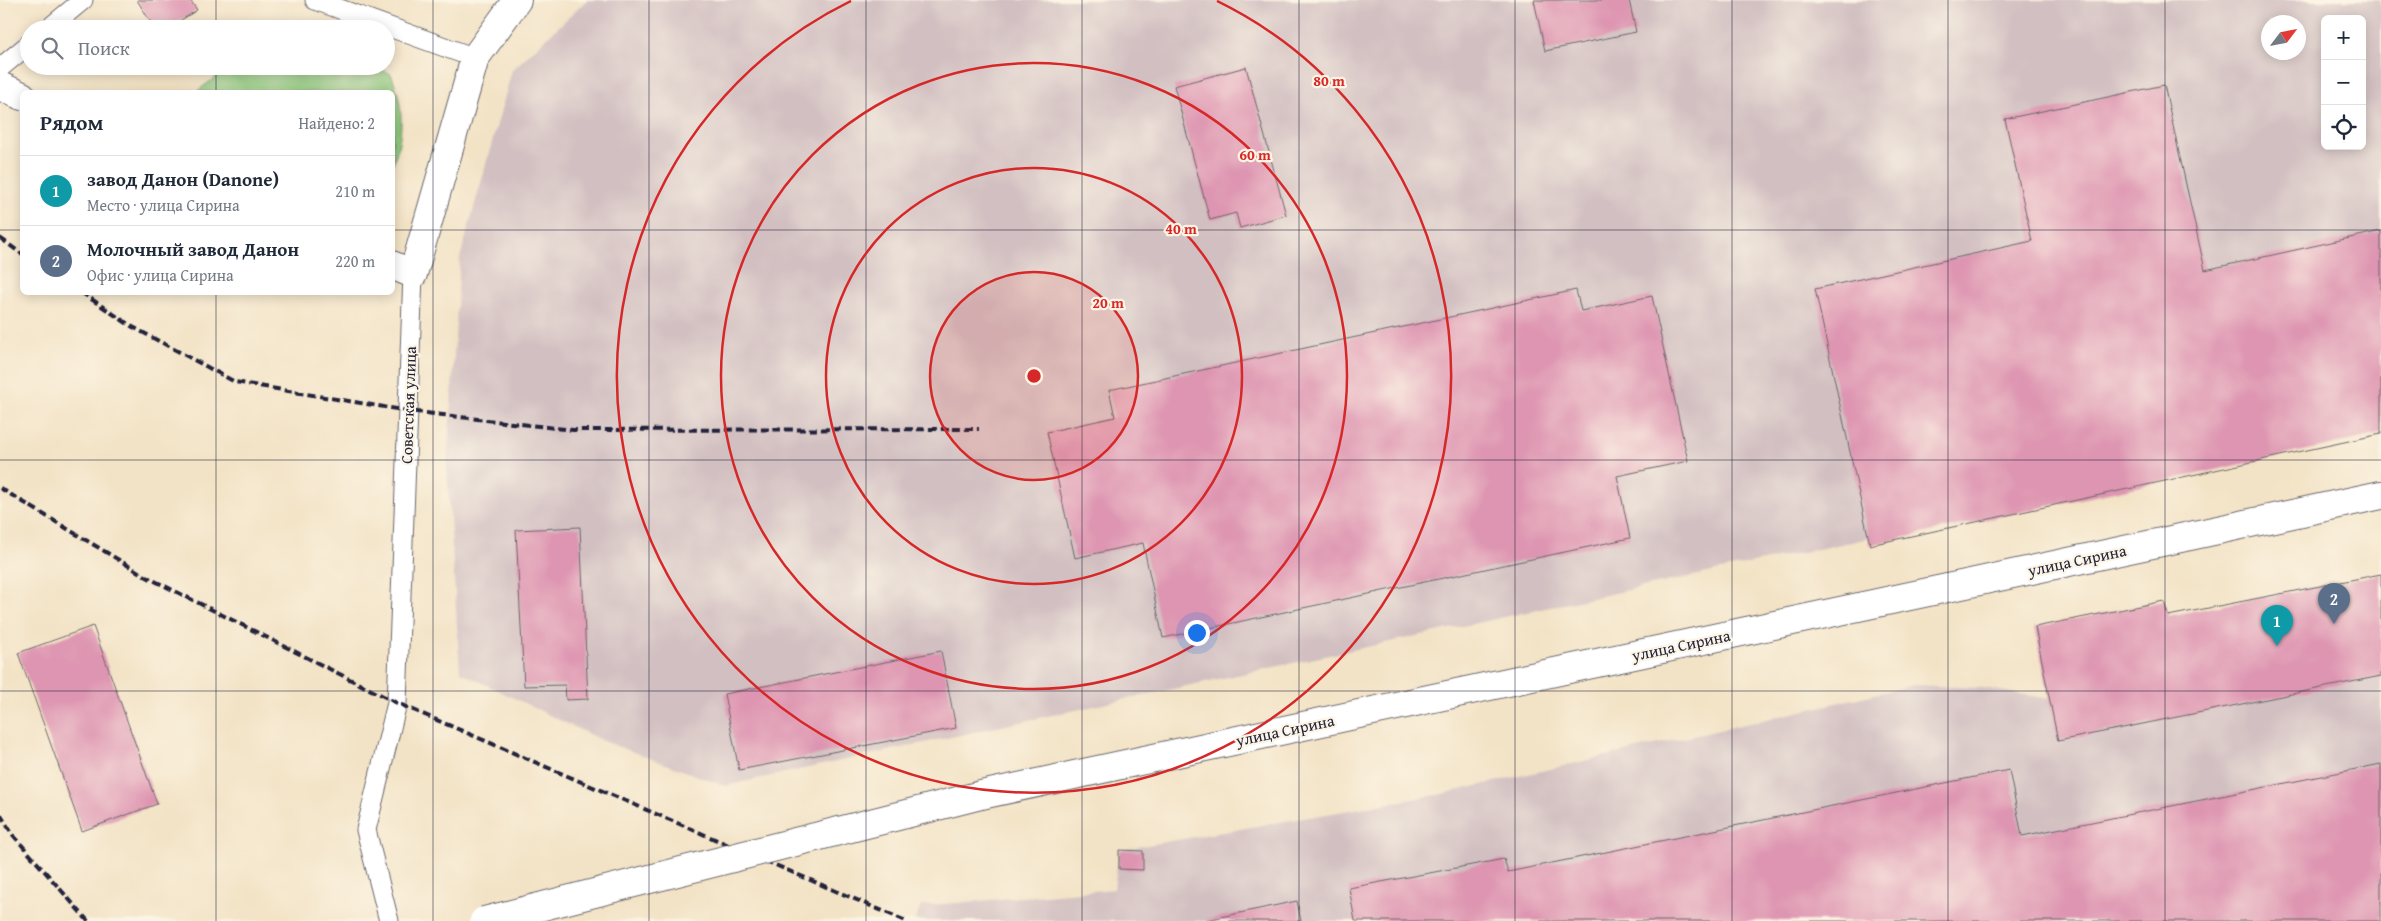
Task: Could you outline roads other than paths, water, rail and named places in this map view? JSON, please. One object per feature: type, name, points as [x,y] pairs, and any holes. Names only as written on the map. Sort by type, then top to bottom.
[{"type":"street","name":"Советская улица","points":[[403,270],[475,58],[517,0]]},
{"type":"street","points":[[0,86],[20,95]]},
{"type":"street","name":"улица Сирина","points":[[484,921],[980,795],[2381,495]]},
{"type":"lane","points":[[59,20],[83,0]]},
{"type":"lane","points":[[315,0],[370,20]]},
{"type":"lane","points":[[395,29],[475,58]]},
{"type":"lane","points":[[0,68],[20,51]]},
{"type":"lane","name":"Советская улица","points":[[389,921],[366,830],[397,703],[403,270]]},
{"type":"railway","points":[[0,238],[20,253]]},
{"type":"railway","points":[[85,295],[131,326],[235,382],[408,411],[573,430],[979,429]]},
{"type":"railway","points":[[0,488],[147,577],[397,703],[906,921]]},
{"type":"railway","points":[[0,814],[13,835],[88,921]]},
{"type":"place","name":"Молочный завод Данон","points":[[2334,624]]},
{"type":"place","name":"завод Данон (Danone)","points":[[2277,646]]}]
